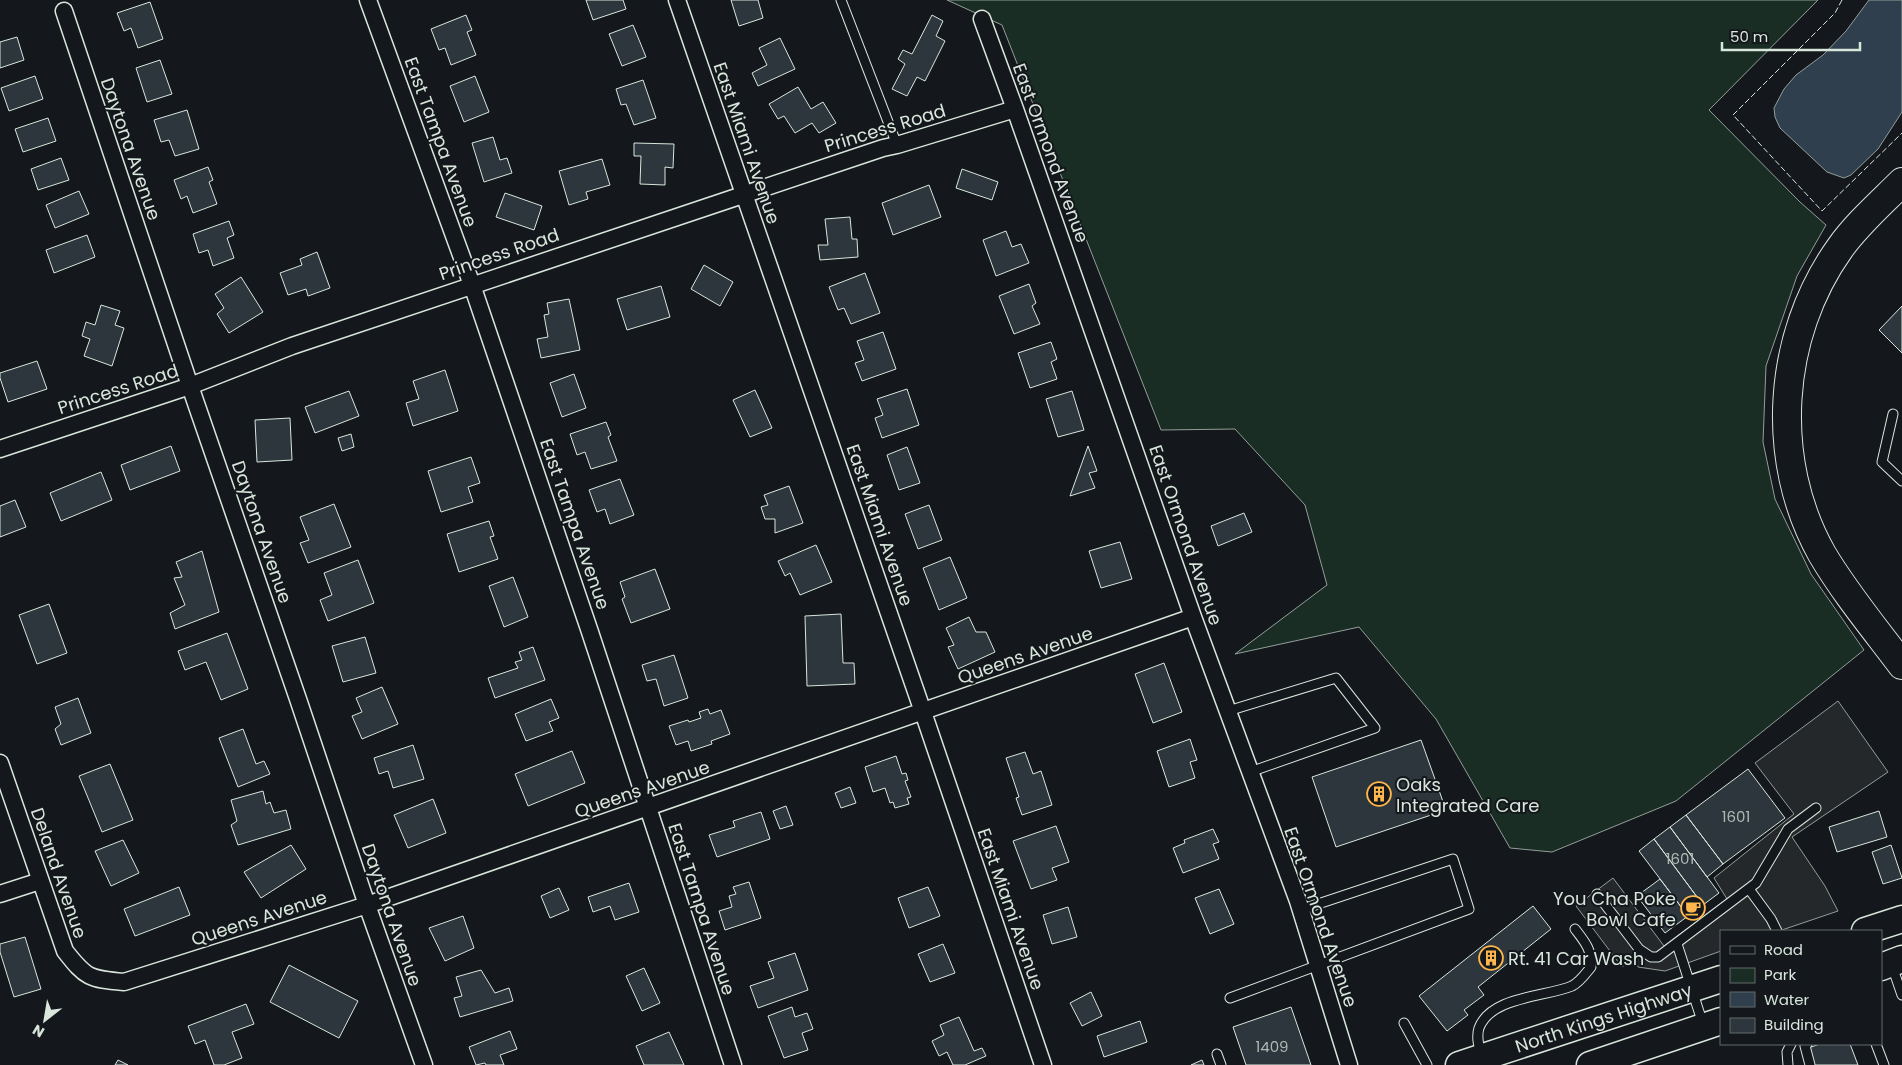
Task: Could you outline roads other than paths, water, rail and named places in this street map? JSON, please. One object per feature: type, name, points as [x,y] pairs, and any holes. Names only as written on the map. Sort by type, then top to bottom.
[{"type":"highway","points":[[1902,182],[1840,247],[1826,270],[1800,328],[1795,345],[1788,384],[1786,412],[1792,472],[1801,509],[1810,530],[1837,577],[1902,665]]},
{"type":"main road","points":[[1868,930],[1902,919]]},
{"type":"main road","name":"North Kings Highway","points":[[1475,1062],[1720,979]]},
{"type":"main road","points":[[1593,1065],[1712,1024]]},
{"type":"street","name":"East Tampa Avenue","points":[[368,0],[472,285],[589,629],[733,1065]]},
{"type":"street","name":"East Miami Avenue","points":[[677,0],[1043,1065]]},
{"type":"street","name":"Daytona Avenue","points":[[64,11],[367,905],[424,1065]]},
{"type":"street","name":"East Ormond Avenue","points":[[982,19],[1193,617],[1300,910],[1349,1065]]},
{"type":"street","name":"Princess Road","points":[[0,450],[190,386],[292,346],[472,285],[884,148],[1015,109]]},
{"type":"street","name":"Queens Avenue","points":[[100,980],[124,982],[367,905],[1193,617]]},
{"type":"street","name":"Deland Avenue","points":[[0,763],[65,951],[82,972],[100,980]]},
{"type":"street","points":[[0,894],[40,881]]},
{"type":"lane","points":[[840,0],[897,145]]},
{"type":"lane","points":[[1893,414],[1882,462],[1902,481]]},
{"type":"lane","points":[[1228,711],[1336,678],[1375,728],[1250,772]]},
{"type":"lane","points":[[1597,894],[1639,949],[1645,954],[1658,957],[1756,883],[1788,829],[1816,808]]},
{"type":"lane","points":[[1230,998],[1469,909],[1453,859],[1300,910]]},
{"type":"lane","points":[[1748,889],[1771,919],[1776,930]]},
{"type":"lane","points":[[1475,1062],[1479,1028],[1488,1015],[1513,1001],[1572,985],[1591,967],[1592,956],[1588,945],[1575,929]]},
{"type":"lane","points":[[1676,944],[1692,989],[1712,1024]]},
{"type":"lane","points":[[1891,963],[1902,995]]},
{"type":"lane","points":[[1404,1023],[1427,1065]]},
{"type":"lane","points":[[1788,1065],[1787,1052],[1790,1045]]},
{"type":"lane","points":[[1806,1045],[1806,1054],[1810,1065]]},
{"type":"lane","points":[[1876,1045],[1884,1065]]},
{"type":"lane","points":[[1217,1054],[1221,1065]]},
{"type":"water","points":[[1869,0],[1902,0],[1902,112],[1878,149],[1851,175],[1844,178],[1827,172],[1780,128],[1775,117],[1774,108],[1784,89],[1796,75],[1823,55],[1846,31]]},
{"type":"place","name":"Oaks Integrated Care","points":[[1379,794]]},
{"type":"place","name":"You Cha Poke Bowl Cafe","points":[[1693,908]]},
{"type":"place","name":"Rt. 41 Car Wash","points":[[1491,958]]}]
